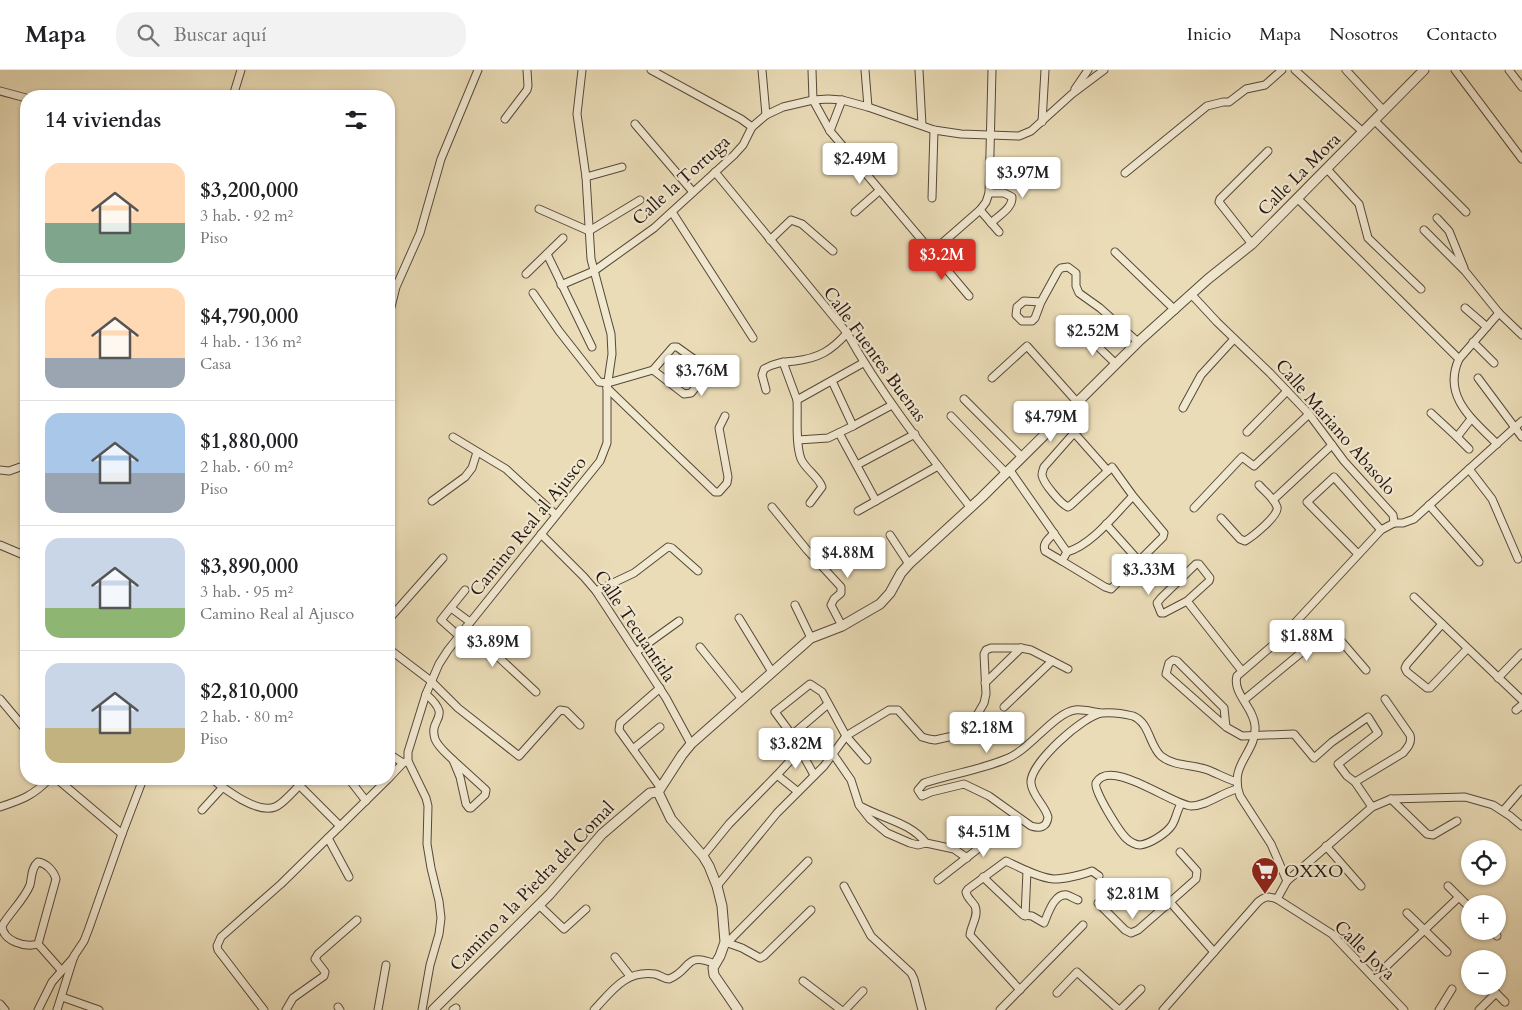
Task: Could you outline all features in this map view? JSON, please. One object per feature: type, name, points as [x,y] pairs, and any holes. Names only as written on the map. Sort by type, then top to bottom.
[{"type":"street","points":[[234,90],[241,70]]},
{"type":"street","points":[[395,291],[420,233],[442,160],[478,70]]},
{"type":"street","points":[[505,119],[527,90],[527,70]]},
{"type":"street","name":"Camino Real al Ajusco","points":[[406,762],[409,745],[426,694],[439,664],[459,636],[600,461],[604,451],[607,433],[608,386],[612,354],[611,334],[594,271],[588,231],[586,177],[577,114],[582,70]]},
{"type":"street","points":[[652,70],[741,119],[752,127]]},
{"type":"street","points":[[762,70],[766,115]]},
{"type":"street","points":[[812,70],[814,100],[830,131],[969,296]]},
{"type":"street","points":[[865,70],[868,107]]},
{"type":"street","points":[[919,70],[922,125]]},
{"type":"street","points":[[932,252],[980,210],[986,202],[991,135],[992,70]]},
{"type":"street","points":[[1042,122],[1045,70]]},
{"type":"street","points":[[1072,94],[1088,70]]},
{"type":"street","points":[[1072,94],[1104,70]]},
{"type":"street","points":[[1125,173],[1207,106],[1229,102],[1246,89],[1265,85],[1282,70]]},
{"type":"street","points":[[1295,70],[1363,132]]},
{"type":"street","points":[[1346,70],[1383,110]]},
{"type":"street","name":"Calle La Mora","points":[[659,789],[691,744],[811,638],[842,626],[880,604],[890,593],[901,573],[909,564],[971,508],[1138,342],[1208,279],[1252,244],[1424,70]]},
{"type":"street","points":[[1455,70],[1522,159]]},
{"type":"street","points":[[1509,70],[1522,87]]},
{"type":"street","points":[[0,92],[20,97]]},
{"type":"street","name":"Calle la Tortuga","points":[[561,285],[594,271],[654,228],[743,145],[752,127],[766,115],[784,107],[814,100],[842,100],[934,130],[960,134],[1020,136],[1031,131],[1072,94]]},
{"type":"street","points":[[830,131],[842,100]]},
{"type":"street","points":[[1374,120],[1466,212]]},
{"type":"street","points":[[635,124],[694,192]]},
{"type":"street","points":[[932,198],[934,130]]},
{"type":"street","points":[[1252,244],[1219,202],[1268,150]]},
{"type":"street","points":[[586,177],[622,167]]},
{"type":"street","points":[[1327,169],[1360,204],[1368,238],[1421,290]]},
{"type":"street","name":"Calle Fuentes Buenas","points":[[715,172],[847,333],[863,363],[892,405],[971,508]]},
{"type":"street","points":[[855,212],[879,191]]},
{"type":"street","points":[[988,193],[1004,193],[1012,197],[1013,202],[991,223]]},
{"type":"street","points":[[1297,198],[1459,359]]},
{"type":"street","points":[[539,209],[588,231],[640,200]]},
{"type":"street","points":[[980,210],[999,232]]},
{"type":"street","points":[[672,212],[753,338]]},
{"type":"street","points":[[1437,218],[1449,231],[1465,271]]},
{"type":"street","points":[[770,240],[791,220],[802,224],[833,251]]},
{"type":"street","points":[[1424,230],[1465,271],[1499,313],[1522,335]]},
{"type":"street","points":[[526,274],[563,238]]},
{"type":"street","points":[[1115,252],[1175,310]]},
{"type":"street","points":[[547,254],[592,347]]},
{"type":"street","points":[[1041,302],[1058,271],[1061,268],[1068,267],[1076,273],[1076,286],[1079,293],[1100,308],[1138,342]]},
{"type":"street","points":[[533,293],[559,331],[599,382],[608,386],[714,492],[719,492],[727,483],[728,476],[719,428],[725,416]]},
{"type":"street","name":"Calle Mariano Abasolo","points":[[1192,295],[1309,414],[1344,461],[1392,515],[1394,524]]},
{"type":"street","points":[[1465,308],[1487,327]]},
{"type":"street","points":[[1497,444],[1471,419],[1457,398],[1453,383],[1454,369],[1459,359],[1499,313]]},
{"type":"street","points":[[766,390],[762,375],[764,368],[783,362],[818,357],[829,351],[847,333]]},
{"type":"street","points":[[1086,334],[1116,364]]},
{"type":"street","points":[[1183,408],[1201,375],[1234,339]]},
{"type":"street","points":[[1473,342],[1494,363]]},
{"type":"street","points":[[992,378],[1027,346],[1077,402]]},
{"type":"street","points":[[608,386],[653,370],[672,347],[677,347],[705,368],[707,374],[691,393],[684,394],[653,370]]},
{"type":"street","points":[[783,362],[797,400],[798,440],[801,457],[805,466],[820,482],[822,487],[810,503]]},
{"type":"street","points":[[797,400],[863,363]]},
{"type":"street","points":[[1478,378],[1522,437]]},
{"type":"street","points":[[832,381],[853,426]]},
{"type":"street","points":[[1247,432],[1287,391]]},
{"type":"street","points":[[964,399],[1022,457]]},
{"type":"street","points":[[798,440],[828,438],[892,405]]},
{"type":"street","points":[[1431,413],[1469,449]]},
{"type":"street","points":[[1194,508],[1242,456],[1254,466],[1309,414]]},
{"type":"street","points":[[951,416],[1008,471],[1067,552]]},
{"type":"street","points":[[1061,418],[1108,471]]},
{"type":"street","points":[[1457,436],[1471,419]]},
{"type":"street","points":[[1287,881],[1270,844],[1240,796],[1237,785],[1237,773],[1254,736],[1255,725],[1237,689],[1235,682],[1237,676],[1280,639],[1381,530],[1394,524],[1414,519],[1522,420]]},
{"type":"street","points":[[839,433],[876,501]]},
{"type":"street","points":[[1054,533],[1044,543],[1045,551],[1105,587],[1111,588],[1163,537],[1164,533],[1112,466],[1071,505],[1062,504],[1044,480],[1042,472],[1044,467],[1074,433]]},
{"type":"street","points":[[857,465],[915,434]]},
{"type":"street","points":[[453,437],[506,469],[556,515]]},
{"type":"street","points":[[1273,500],[1332,445]]},
{"type":"street","points":[[432,501],[465,477],[472,468],[477,452]]},
{"type":"street","points":[[858,511],[938,466]]},
{"type":"street","points":[[0,470],[9,471],[20,467]]},
{"type":"street","points":[[1469,469],[1492,499],[1518,558]]},
{"type":"street","points":[[1358,554],[1307,502],[1334,477],[1381,530]]},
{"type":"street","points":[[1221,518],[1240,539],[1245,541],[1250,538],[1273,517],[1277,507],[1273,500],[1258,485]]},
{"type":"street","points":[[1062,560],[1067,552],[1077,549],[1134,496]]},
{"type":"street","points":[[1429,505],[1479,562]]},
{"type":"street","points":[[772,507],[807,550],[841,587],[841,592],[831,605],[842,626]]},
{"type":"street","points":[[1106,524],[1139,561]]},
{"type":"street","name":"Calle Tecuantitla","points":[[541,534],[596,591],[660,688],[691,744]]},
{"type":"street","points":[[890,535],[909,564]]},
{"type":"street","points":[[0,546],[20,554]]},
{"type":"street","points":[[596,591],[634,573],[668,547],[672,548],[698,571]]},
{"type":"street","points":[[395,612],[443,558]]},
{"type":"street","points":[[1196,564],[1200,564],[1210,578],[1210,581],[1186,601],[1164,613],[1161,613],[1157,603],[1196,564]]},
{"type":"street","points":[[459,636],[441,620],[465,590]]},
{"type":"street","points":[[1414,597],[1522,700]]},
{"type":"street","points":[[1186,601],[1242,671]]},
{"type":"street","points":[[795,604],[811,638]]},
{"type":"street","points":[[451,608],[536,692]]},
{"type":"street","points":[[740,618],[772,672]]},
{"type":"street","points":[[636,652],[679,621]]},
{"type":"street","points":[[1442,624],[1407,664],[1405,668],[1407,672],[1427,688],[1430,688],[1467,649]]},
{"type":"street","points":[[1244,700],[1325,633],[1330,631],[1335,634],[1366,670]]},
{"type":"street","points":[[700,647],[742,700]]},
{"type":"street","points":[[717,886],[777,813],[824,766],[846,736],[889,710],[894,709],[898,710],[922,737],[935,740],[962,734],[969,729],[984,703],[986,694],[984,654],[986,650],[991,648],[1031,650],[1068,669]]},
{"type":"street","points":[[985,683],[1021,648]]},
{"type":"street","points":[[1498,678],[1522,653]]},
{"type":"street","points":[[395,654],[431,681],[458,708],[519,756],[560,710],[566,711],[580,725]]},
{"type":"street","points":[[1226,727],[1224,708],[1177,662],[1173,660],[1169,663],[1166,674],[1226,727],[1242,736],[1294,734],[1314,758],[1332,742],[1368,717],[1378,733],[1338,764],[1347,776],[1355,782],[1372,807]]},
{"type":"street","points":[[1004,708],[1052,661]]},
{"type":"street","points":[[814,775],[792,735],[775,712],[810,684],[822,692],[846,736],[867,760]]},
{"type":"street","points":[[660,688],[620,723],[619,730],[659,789],[671,819],[710,866],[722,906],[726,942]]},
{"type":"street","points":[[426,694],[436,702],[440,712],[434,737],[436,742],[486,790],[485,795],[471,808],[468,808],[466,804],[460,777],[453,760]]},
{"type":"street","points":[[0,699],[20,723]]},
{"type":"street","points":[[1355,782],[1403,753],[1412,740],[1385,699]]},
{"type":"street","points":[[792,735],[828,704]]},
{"type":"street","points":[[1101,713],[1082,722],[1062,739],[1038,764],[1032,774],[1031,783],[1048,817],[1047,822],[1043,826],[1038,828],[1031,826],[989,796],[964,784],[931,792],[927,796],[919,794],[918,790],[924,783],[998,762],[1022,751],[1058,719],[1068,712],[1075,710],[1133,716],[1141,721],[1154,748],[1162,756],[1176,764],[1208,770],[1237,785]]},
{"type":"street","points":[[633,750],[660,727]]},
{"type":"street","points":[[703,856],[729,824],[800,750]]},
{"type":"street","points":[[833,754],[851,780],[859,805],[870,819],[898,839],[918,845],[926,843],[954,849],[967,858]]},
{"type":"street","points":[[395,757],[406,762],[426,798],[428,806],[428,844],[441,918],[422,1010]]},
{"type":"street","points":[[395,772],[406,762]]},
{"type":"street","points":[[1181,804],[1172,826],[1148,843],[1135,844],[1126,838],[1099,797],[1096,782],[1110,774],[1119,776],[1146,786],[1188,806],[1203,804],[1237,785]]},
{"type":"street","points":[[777,775],[797,791]]},
{"type":"street","points":[[0,807],[20,800],[37,791],[43,785]]},
{"type":"street","points":[[64,785],[122,834]]},
{"type":"street","points":[[38,1010],[52,982],[84,941],[141,785]]},
{"type":"street","points":[[220,785],[252,805],[263,808],[275,807],[298,785]]},
{"type":"street","points":[[304,785],[340,826]]},
{"type":"street","points":[[355,785],[366,801]]},
{"type":"street","points":[[264,1010],[218,950],[218,942],[221,937],[281,884],[381,785]]},
{"type":"street","points":[[202,810],[223,787]]},
{"type":"street","name":"Camino a la Piedra del Comal","points":[[433,1010],[539,905],[602,834],[650,793],[659,789]]},
{"type":"street","points":[[1503,811],[1522,789]]},
{"type":"street","points":[[1163,1010],[1258,902],[1263,898],[1277,899],[1287,881],[1372,807],[1391,799],[1465,797],[1493,805],[1522,826]]},
{"type":"street","points":[[1391,799],[1427,834],[1433,835],[1457,821]]},
{"type":"street","points":[[859,805],[919,833],[926,843]]},
{"type":"street","points":[[328,838],[349,877]]},
{"type":"street","points":[[938,880],[988,841]]},
{"type":"street","points":[[1326,846],[1361,886]]},
{"type":"street","points":[[1098,904],[1125,930],[1131,933],[1138,930],[1196,879],[1197,871],[1180,852]]},
{"type":"street","points":[[738,1010],[714,975],[713,968],[726,942],[808,861]]},
{"type":"street","points":[[1020,990],[970,935],[976,914],[975,907],[966,892],[968,889],[1006,861],[1027,871],[1054,879],[1080,876],[1092,871],[1099,876]]},
{"type":"street","points":[[41,862],[52,871],[56,879],[38,944],[31,947],[19,944],[5,935],[2,926],[26,892],[30,884],[34,865],[41,862]]},
{"type":"street","points":[[1025,916],[1027,871]]},
{"type":"street","points":[[983,877],[1023,915],[1032,916],[1044,923],[1053,904],[1060,896],[1066,895],[1078,900]]},
{"type":"street","points":[[844,886],[871,936],[911,973],[922,1010]]},
{"type":"street","points":[[1374,978],[1459,897],[1448,886]]},
{"type":"street","name":"Calle Joya","points":[[1277,899],[1332,934],[1404,1010]]},
{"type":"street","points":[[1170,902],[1214,952]]},
{"type":"street","points":[[539,905],[564,929],[586,909]]},
{"type":"street","points":[[726,942],[760,958],[810,910]]},
{"type":"street","points":[[1407,913],[1447,952]]},
{"type":"street","points":[[286,1010],[293,998],[324,976],[325,972],[315,959],[318,954],[357,920]]},
{"type":"street","points":[[1000,1010],[1083,925]]},
{"type":"street","points":[[38,944],[61,970]]},
{"type":"street","points":[[57,1010],[74,956]]},
{"type":"street","points":[[615,957],[630,976]]},
{"type":"street","points":[[594,1010],[619,984],[630,976],[655,974],[669,979],[674,978],[691,961],[696,959],[701,958],[715,964]]},
{"type":"street","points":[[378,1010],[386,965]]},
{"type":"street","points":[[1057,993],[1078,972],[1115,1009],[1142,990]]},
{"type":"street","points":[[803,981],[841,1010]]},
{"type":"street","points":[[1439,1010],[1452,989]]},
{"type":"street","points":[[845,1010],[863,991]]},
{"type":"street","points":[[1479,1010],[1494,995]]},
{"type":"street","points":[[1498,995],[1505,1002]]},
{"type":"street","points":[[62,997],[98,1010]]},
{"type":"street","points":[[0,1004],[5,1010]]},
{"type":"place","name":"OXXO","points":[[1265,895]]}]
